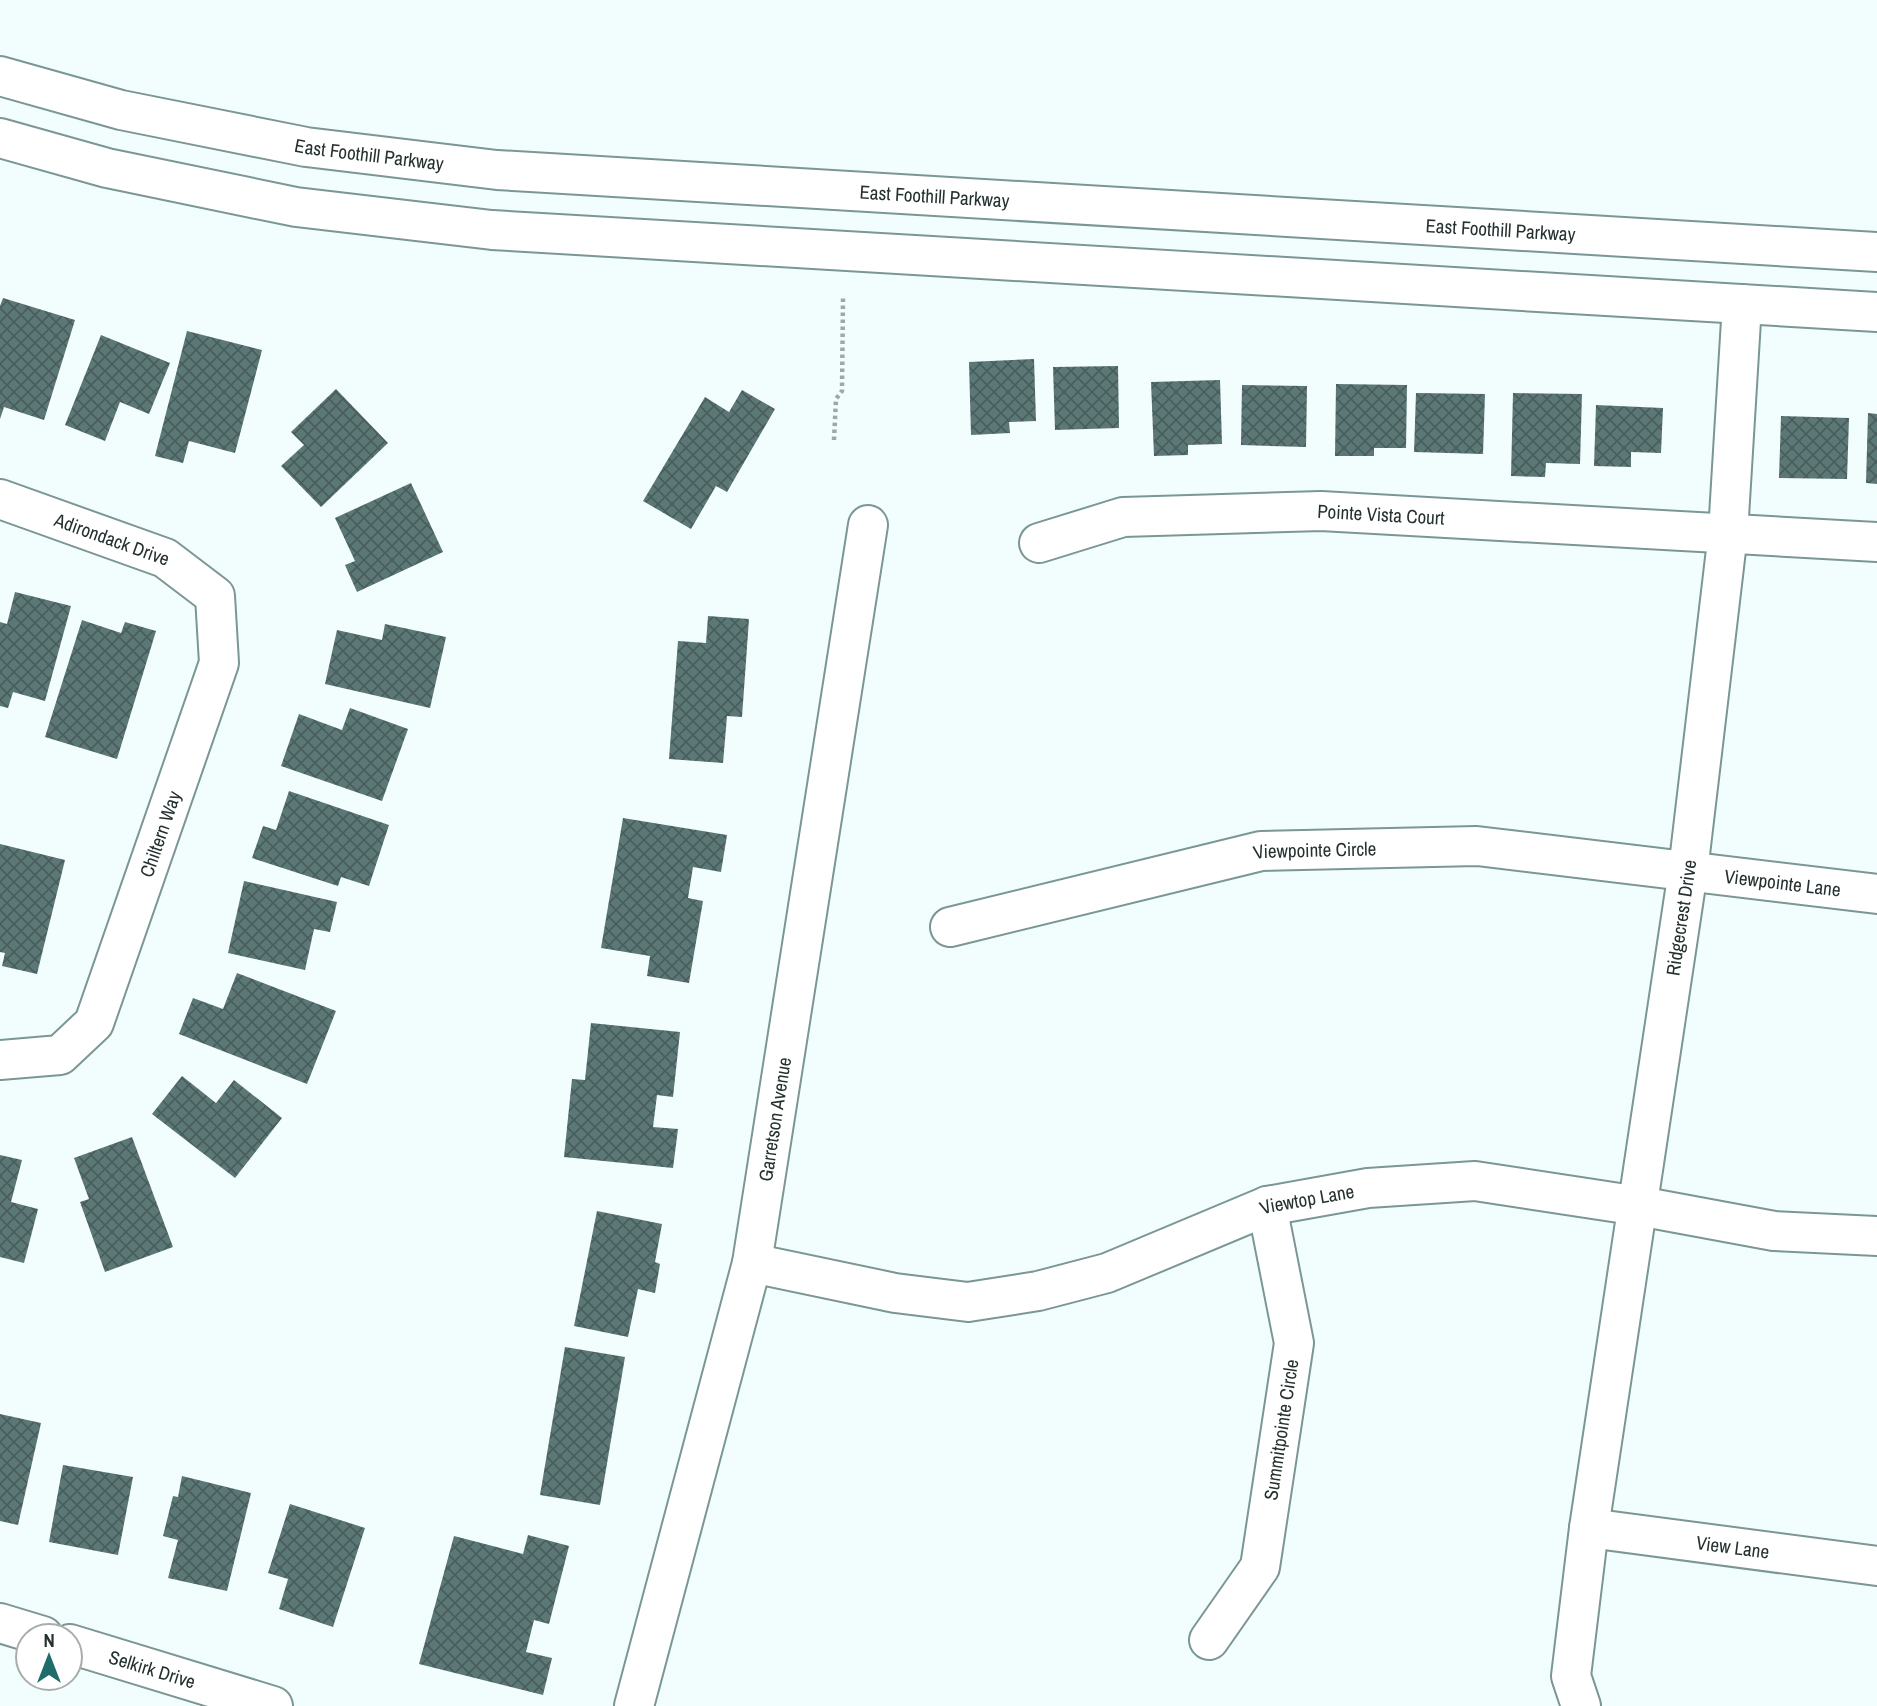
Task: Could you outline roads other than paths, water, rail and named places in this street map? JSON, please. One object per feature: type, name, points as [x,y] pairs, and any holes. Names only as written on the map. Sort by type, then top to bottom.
[{"type":"street","name":"East Foothill Parkway","points":[[0,76],[121,110],[306,148],[497,170],[1877,252]]},
{"type":"street","points":[[0,138],[107,167],[296,207],[492,230],[1877,312]]},
{"type":"street","name":"Ridgecrest Drive","points":[[1581,1706],[1571,1676],[1589,1528],[1688,872],[1728,533],[1742,304]]},
{"type":"street","name":"Adirondack Drive","points":[[0,499],[165,558],[215,596]]},
{"type":"street","name":"Pointe Vista Court","points":[[1040,543],[1123,517],[1321,512],[1877,542]]},
{"type":"street","name":"Garretson Avenue","points":[[634,1706],[751,1263],[868,525]]},
{"type":"street","name":"Chiltern Way","points":[[0,1060],[60,1055],[94,1023],[219,663],[215,596]]},
{"type":"street","name":"Viewpointe Circle","points":[[950,927],[1261,851],[1477,846],[1688,872]]},
{"type":"street","name":"Viewpointe Lane","points":[[1688,872],[1877,894]]},
{"type":"street","name":"Viewtop Lane","points":[[751,1263],[895,1293],[968,1302],[1038,1291],[1107,1273],[1267,1206],[1368,1188],[1475,1181],[1639,1206],[1774,1231],[1877,1236]]},
{"type":"street","name":"Summitpointe Circle","points":[[1209,1640],[1260,1567],[1294,1343],[1267,1206]]},
{"type":"street","name":"View Lane","points":[[1589,1528],[1877,1566]]},
{"type":"street","name":"Selkirk Drive","points":[[84,1648],[273,1706]]}]
